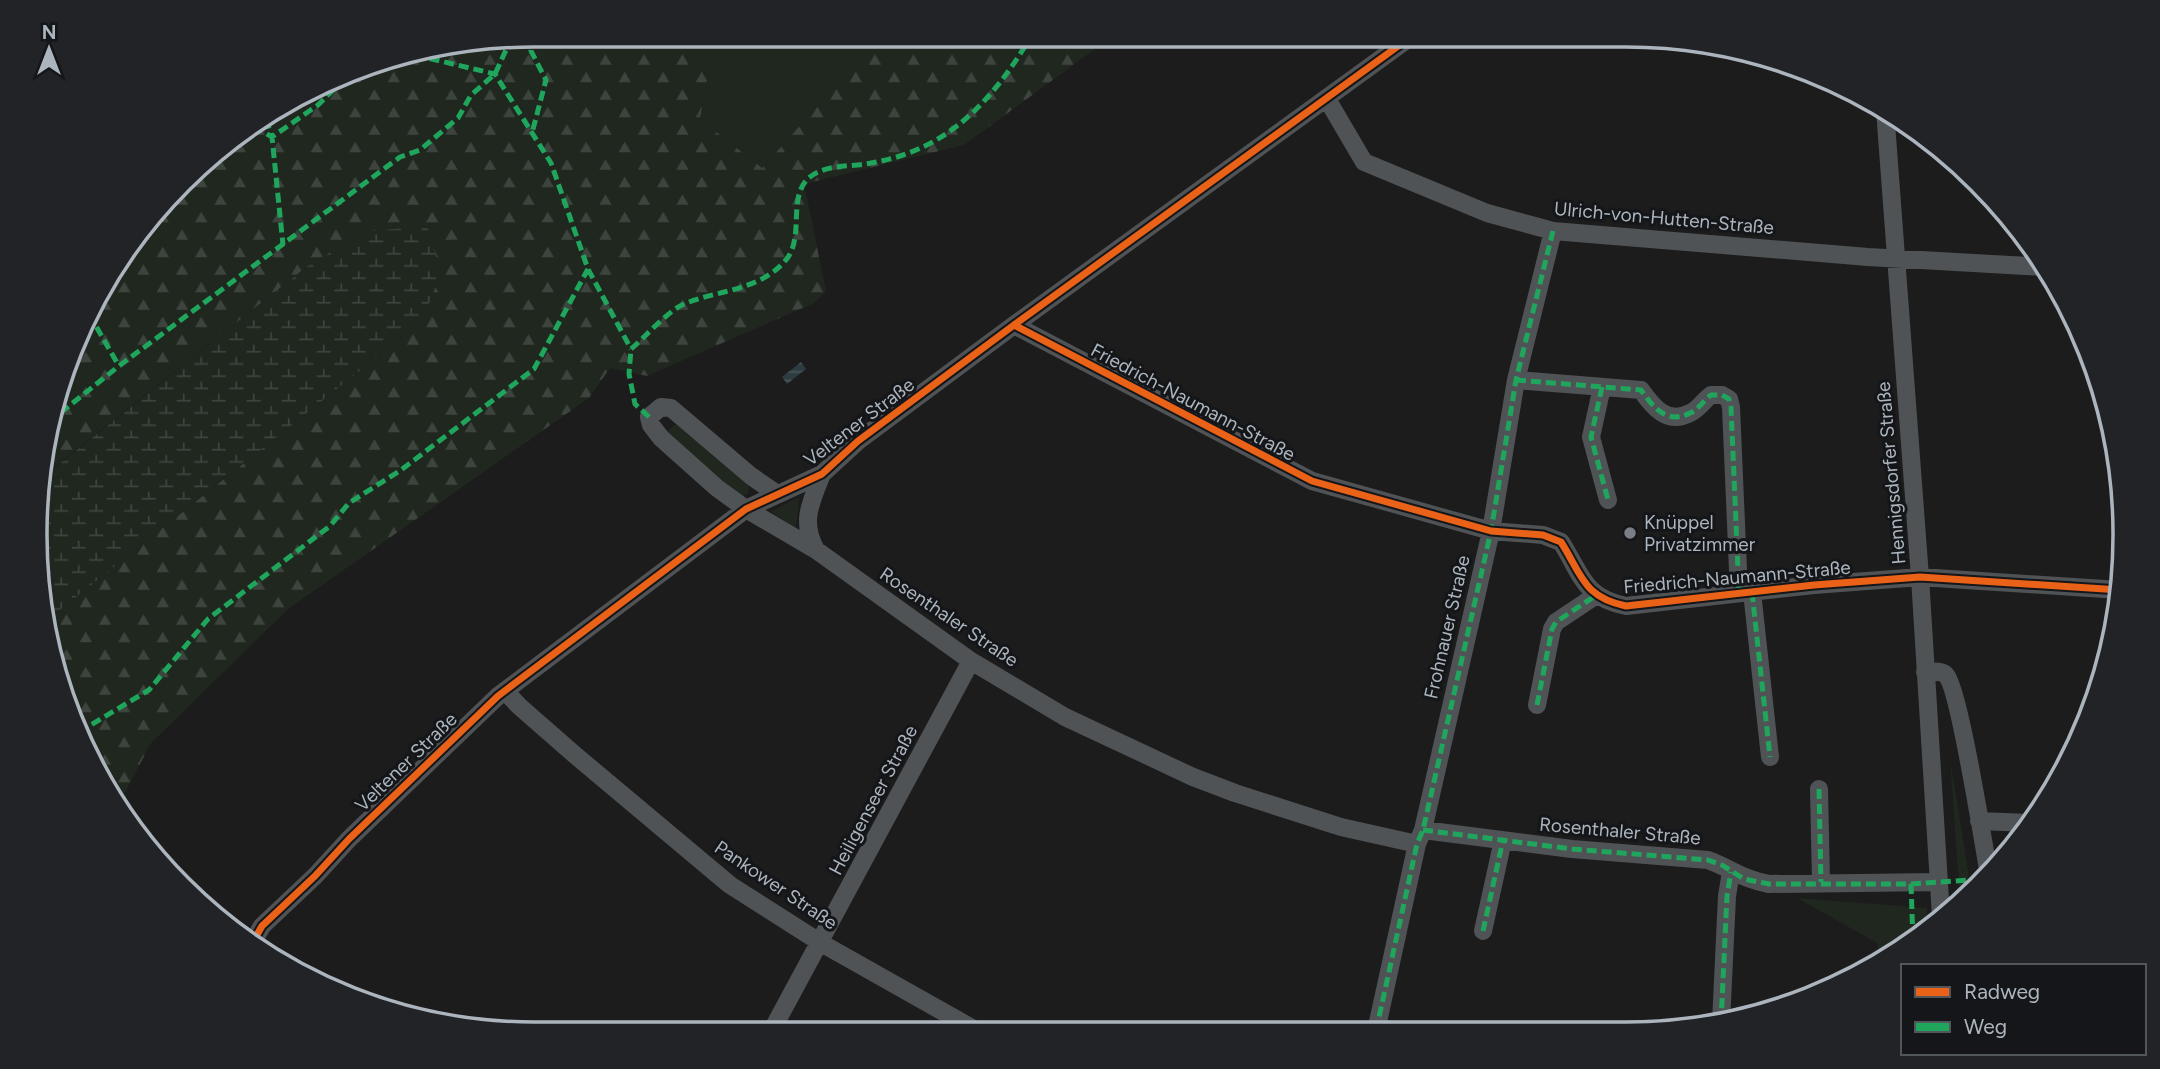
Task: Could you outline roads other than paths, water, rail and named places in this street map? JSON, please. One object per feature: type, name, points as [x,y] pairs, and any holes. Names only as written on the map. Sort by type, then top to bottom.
[{"type":"street","name":"Veltener Straße","points":[[257,935],[262,926],[315,876],[349,839],[505,691],[746,509],[822,474],[859,441],[1397,47]]},
{"type":"street","name":"Ulrich-von-Hutten-Straße","points":[[1327,99],[1364,162],[1487,214],[1553,231],[2032,266]]},
{"type":"street","name":"Hennigsdorfer Straße","points":[[1886,123],[1920,578],[1940,906]]},
{"type":"street","name":"Frohnauer Straße","points":[[1378,1022],[1490,531],[1516,380],[1553,231]]},
{"type":"street","name":"Friedrich-Naumann-Straße","points":[[1014,326],[1312,481],[1490,531],[1543,536],[1561,542],[1583,582],[1595,596],[1611,603],[1626,606],[1920,578],[2110,589]]},
{"type":"street","name":"Friedrich-Naumann-Straße","points":[[1516,380],[1641,390],[1652,406],[1662,414],[1674,418],[1692,413],[1711,395],[1729,399],[1745,593],[1770,757]]},
{"type":"street","points":[[1602,387],[1591,437],[1608,500]]},
{"type":"street","name":"Rosenthaler Straße","points":[[777,494],[751,476],[671,408],[661,407],[649,417],[651,425],[661,438],[718,488],[746,509],[816,550],[971,661],[1065,717],[1193,777],[1235,793],[1341,827],[1420,837],[1503,840],[1572,849],[1708,860],[1722,865],[1744,879],[1769,884],[1938,882]]},
{"type":"street","points":[[816,550],[807,529],[808,513],[822,474]]},
{"type":"street","points":[[1537,705],[1552,629],[1556,622],[1595,596]]},
{"type":"street","name":"Heiligenseer Straße","points":[[777,1022],[971,661]]},
{"type":"street","points":[[1925,672],[1940,672],[1946,675],[1949,682],[1960,719],[1987,862]]},
{"type":"street","name":"Pankower Straße","points":[[505,691],[566,747],[730,885],[821,943],[961,1022]]},
{"type":"street","points":[[1819,789],[1821,882]]},
{"type":"street","points":[[1979,821],[2019,822]]},
{"type":"street","points":[[1483,931],[1503,840]]},
{"type":"street","points":[[1722,1012],[1727,896],[1731,872]]},
{"type":"place","name":"Knüppel Privatzimmer","points":[[1630,533]]}]
